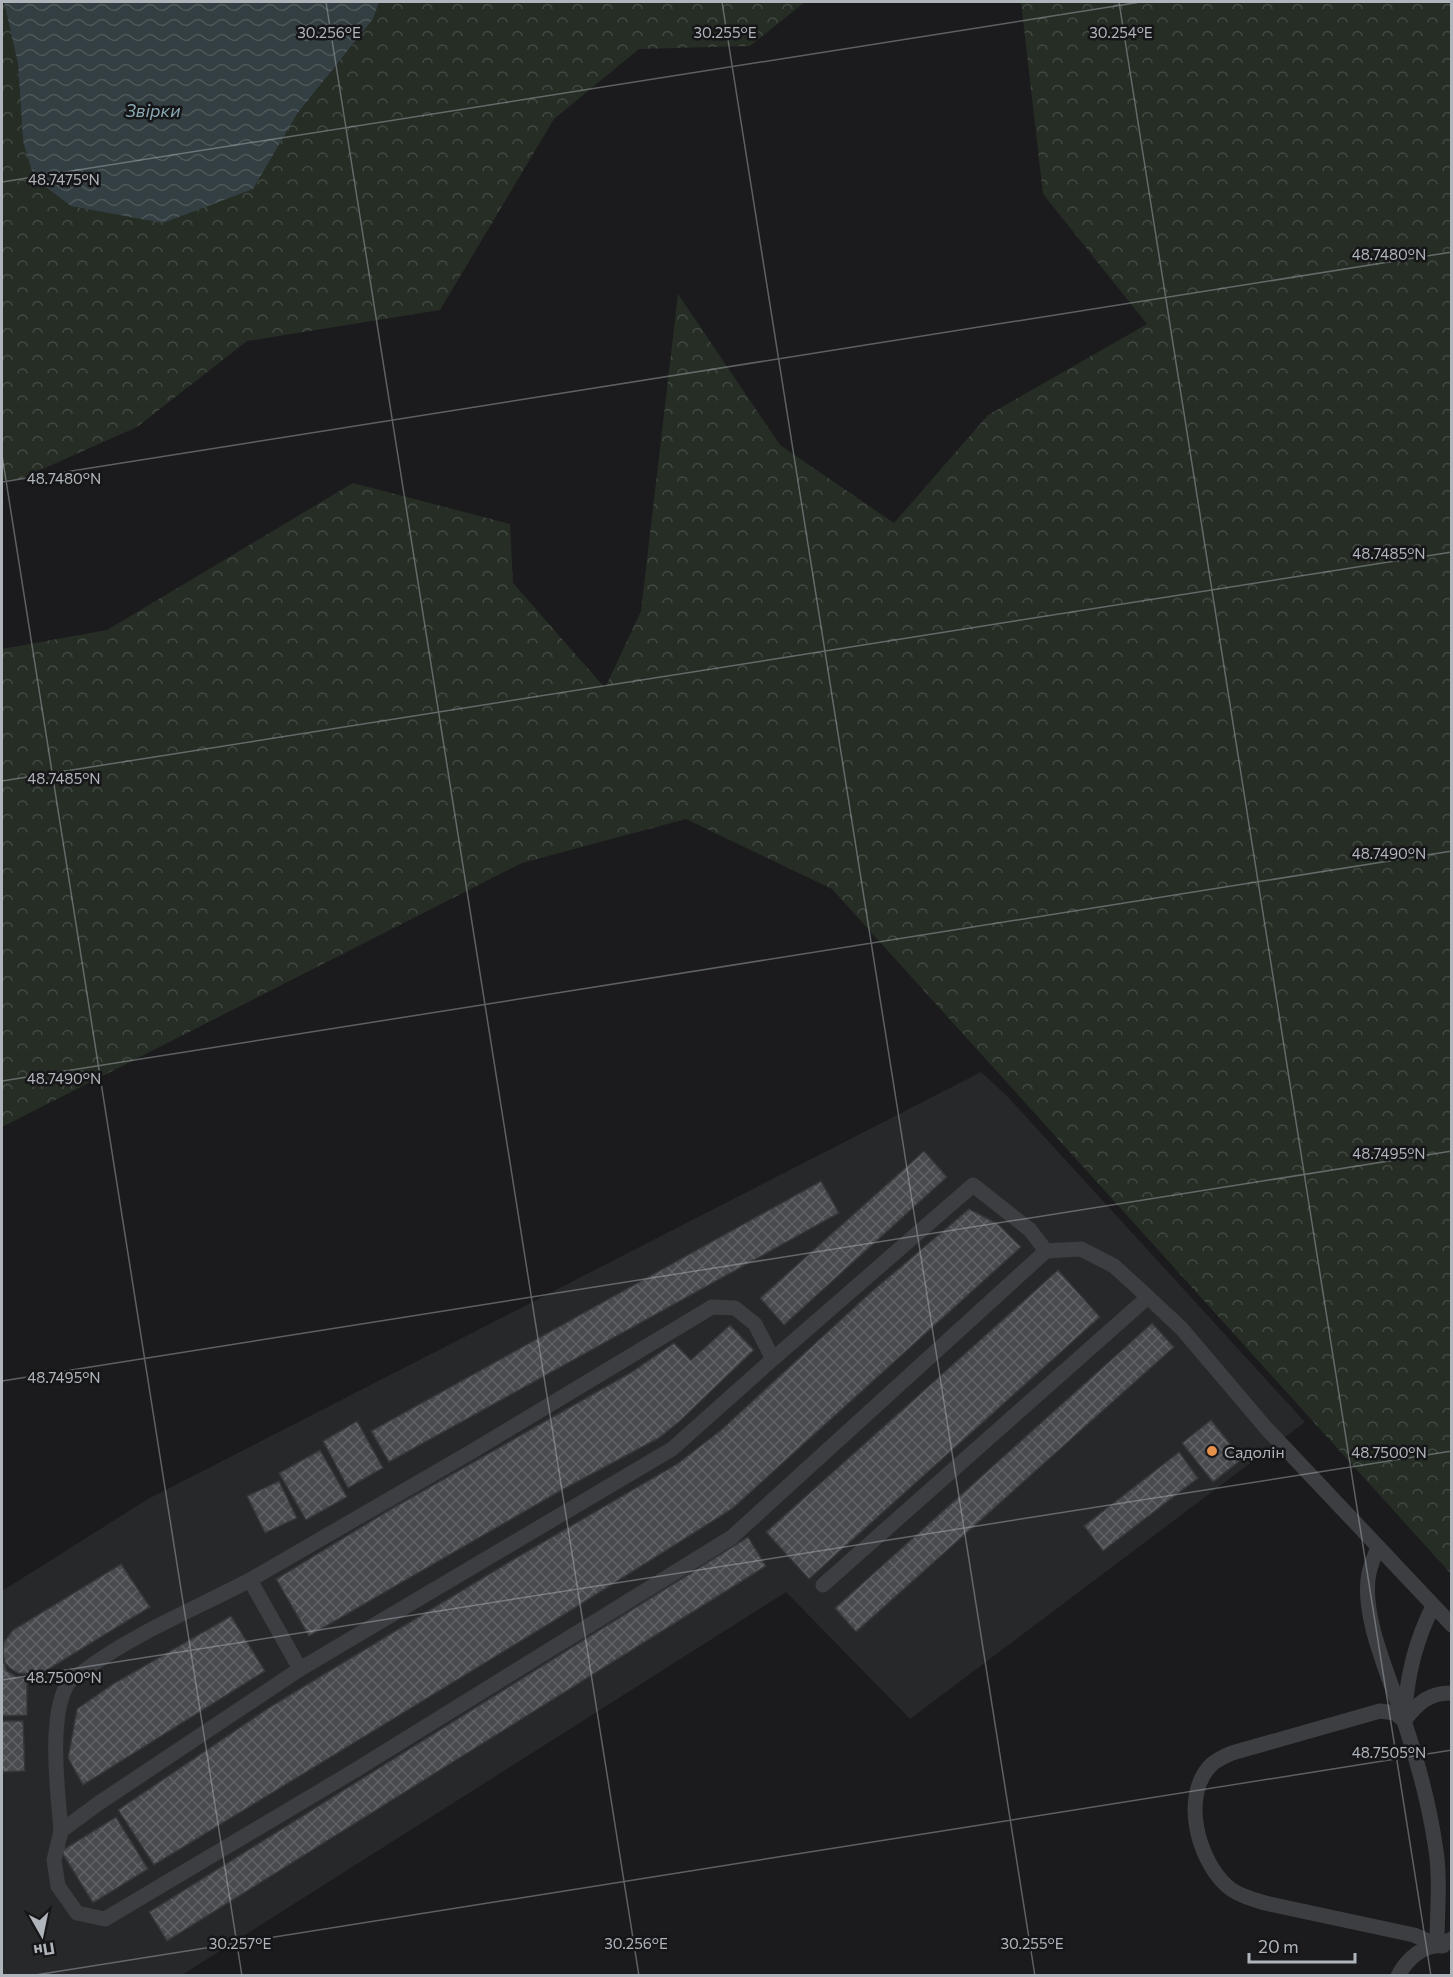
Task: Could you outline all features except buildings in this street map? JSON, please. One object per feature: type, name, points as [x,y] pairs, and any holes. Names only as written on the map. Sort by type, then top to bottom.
[{"type":"lane","points":[[61,1831],[99,1803],[300,1669],[672,1449],[972,1185],[1030,1230],[1046,1251]]},
{"type":"lane","points":[[773,1359],[755,1324],[735,1308],[712,1307],[471,1452],[250,1580],[98,1660],[67,1684],[59,1710],[56,1744],[61,1831],[54,1860],[58,1886],[77,1913],[105,1919],[354,1771],[732,1537],[1046,1251],[1081,1249],[1114,1266],[1148,1297],[1182,1329],[1266,1428],[1452,1625]]},
{"type":"lane","points":[[823,1585],[1148,1297]]},
{"type":"lane","points":[[1378,1547],[1369,1573],[1369,1604],[1379,1646],[1404,1720],[1421,1781],[1436,1845],[1447,1944]]},
{"type":"lane","points":[[250,1580],[300,1669]]},
{"type":"lane","points":[[1404,1720],[1406,1683],[1422,1630],[1433,1606]]},
{"type":"lane","points":[[1404,1720],[1416,1705],[1428,1696],[1452,1694]]},
{"type":"lane","points":[[1404,1720],[1395,1713],[1380,1711],[1232,1753],[1212,1764],[1203,1776],[1197,1792],[1195,1812],[1197,1831],[1202,1849],[1218,1878],[1229,1888],[1243,1895],[1264,1903],[1447,1944]]},
{"type":"lane","points":[[1398,1976],[1401,1969],[1415,1954],[1447,1944]]},
{"type":"shaded area","points":[[981,1072],[1008,1097],[1305,1422],[910,1719],[786,1592],[182,1975],[2,1976],[2,1591],[148,1499]]},
{"type":"green space","points":[[2,2],[4,2],[18,64],[23,141],[297,114],[373,19],[379,2],[805,2],[750,46],[639,49],[554,119],[440,310],[247,341],[137,427],[20,479],[2,480]]},
{"type":"green space","points":[[1021,2],[1451,2],[1451,1574],[832,889],[686,819],[522,863],[2,1127],[2,649],[107,630],[353,483],[510,524],[513,583],[605,688],[641,611],[678,294],[780,445],[894,523],[988,415],[1147,324],[1043,194]]},
{"type":"water","name":"Звірки","points":[[4,2],[379,2],[373,19],[297,114],[253,189],[163,223],[71,206],[34,178],[23,141],[18,64]]},
{"type":"place","name":"Садолін","points":[[1212,1451]]}]
